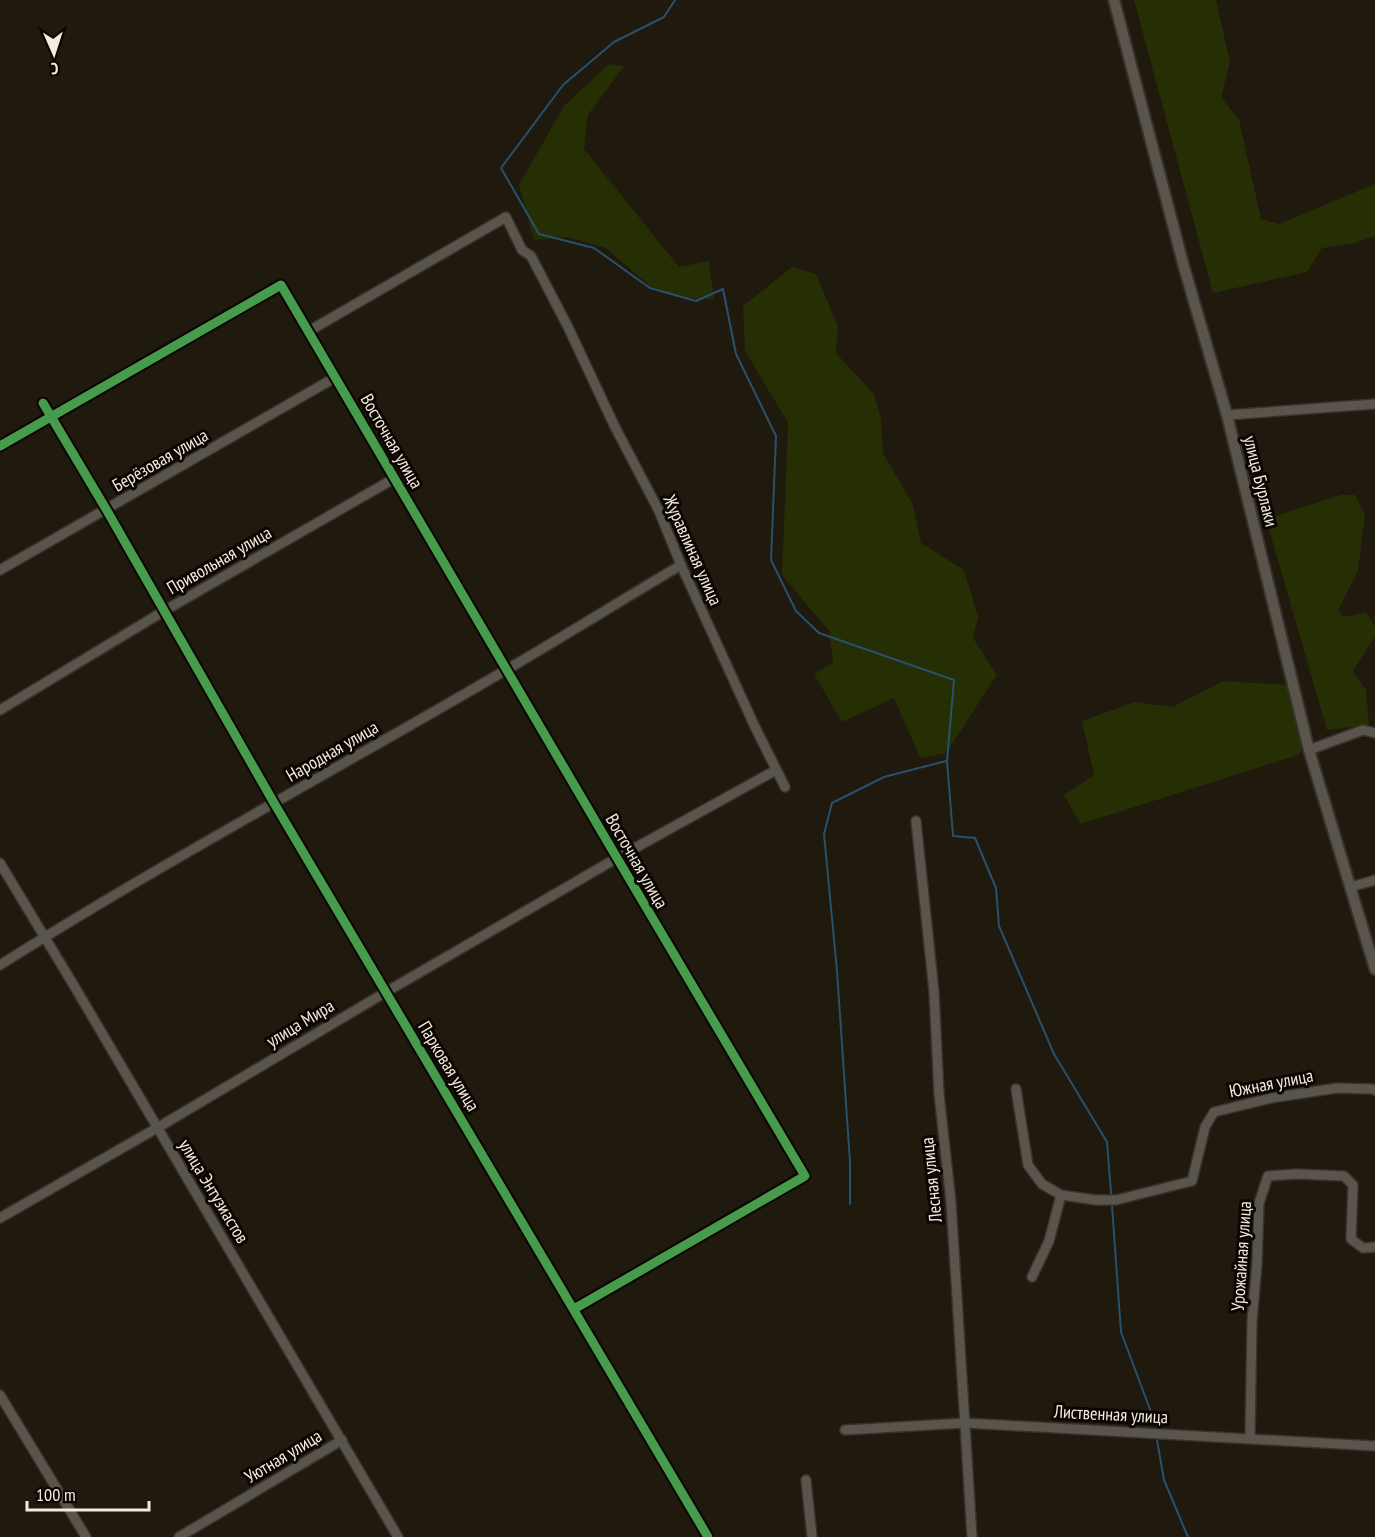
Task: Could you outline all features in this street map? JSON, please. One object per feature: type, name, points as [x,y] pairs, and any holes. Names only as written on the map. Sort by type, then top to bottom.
[{"type":"street","name":"улица Бурлаки","points":[[1114,0],[1184,267],[1227,415],[1309,750],[1375,969]]},
{"type":"street","name":"Журавлиная улица","points":[[309,331],[506,217],[522,250],[531,256],[568,327],[615,427],[659,511],[754,727],[784,787]]},
{"type":"street","name":"Восточная улица","points":[[51,417],[281,285],[805,1176],[574,1309]]},
{"type":"street","name":"Берёзовая улица","points":[[0,570],[336,377]]},
{"type":"street","name":"Парковая улица","points":[[43,404],[274,802],[708,1537]]},
{"type":"street","points":[[1227,415],[1375,404]]},
{"type":"street","points":[[0,446],[51,417]]},
{"type":"street","name":"Привольная улица","points":[[0,710],[164,611],[395,478]]},
{"type":"street","name":"Народная улица","points":[[0,965],[274,802],[507,670],[681,565]]},
{"type":"street","points":[[1309,750],[1363,730],[1375,733]]},
{"type":"street","name":"улица Мира","points":[[0,1218],[616,858],[776,770]]},
{"type":"street","name":"Лесная улица","points":[[916,821],[934,992],[939,1094],[951,1202],[972,1537]]},
{"type":"street","name":"улица Энтузиастов","points":[[0,863],[398,1537]]},
{"type":"street","points":[[1350,887],[1375,880]]},
{"type":"street","name":"Южная улица","points":[[1016,1089],[1028,1165],[1042,1184],[1061,1195],[1096,1200],[1116,1200],[1192,1181],[1205,1127],[1214,1112],[1261,1100],[1337,1088],[1375,1090]]},
{"type":"street","name":"Урожайная улица","points":[[1250,1438],[1252,1322],[1257,1264],[1258,1203],[1268,1176],[1297,1174],[1344,1176],[1353,1185],[1351,1239],[1363,1248],[1375,1246]]},
{"type":"street","points":[[1032,1277],[1049,1240],[1061,1195]]},
{"type":"street","points":[[0,1395],[86,1537]]},
{"type":"street","name":"Лиственная улица","points":[[845,1430],[965,1423],[1375,1446]]},
{"type":"street","name":"Уютная улица","points":[[179,1537],[342,1440]]},
{"type":"street","points":[[806,1480],[812,1537]]},
{"type":"green space","points":[[1134,0],[1216,0],[1230,62],[1221,97],[1239,120],[1261,219],[1279,224],[1375,184],[1375,236],[1354,243],[1322,248],[1307,272],[1213,293]]},
{"type":"green space","points":[[609,64],[624,66],[588,115],[584,149],[679,267],[709,261],[714,299],[683,298],[650,286],[606,248],[567,237],[534,240],[519,185],[564,106]]},
{"type":"green space","points":[[792,267],[816,274],[838,327],[836,353],[874,394],[881,419],[883,453],[913,505],[921,543],[964,570],[978,617],[973,638],[997,675],[946,753],[920,758],[894,698],[842,722],[814,674],[833,662],[829,631],[782,575],[788,423],[745,351],[743,306]]},
{"type":"green space","points":[[1341,495],[1355,495],[1365,514],[1358,571],[1338,610],[1343,617],[1366,612],[1375,627],[1375,637],[1353,671],[1366,690],[1369,725],[1327,730],[1266,519]]},
{"type":"green space","points":[[1224,681],[1288,685],[1304,745],[1298,755],[1081,824],[1064,795],[1094,775],[1082,721],[1135,702],[1172,707]]},
{"type":"waterway","points":[[675,0],[664,17],[614,42],[563,85],[501,168],[539,234],[594,248],[650,288],[696,301],[723,289],[736,354],[776,436],[771,560],[796,611],[819,633],[954,680],[947,761],[953,836],[975,838],[996,888],[999,926],[1054,1054],[1107,1142],[1111,1193]]},
{"type":"waterway","points":[[850,1204],[850,1162],[837,971],[824,834],[832,803],[884,777],[946,761]]},
{"type":"waterway","points":[[1112,1206],[1121,1332],[1154,1420]]},
{"type":"waterway","points":[[1157,1440],[1164,1480],[1188,1537]]},
{"type":"cycle path","points":[[0,446],[281,285],[805,1176],[574,1309]]},
{"type":"cycle path","points":[[43,403],[274,803],[708,1537]]}]
